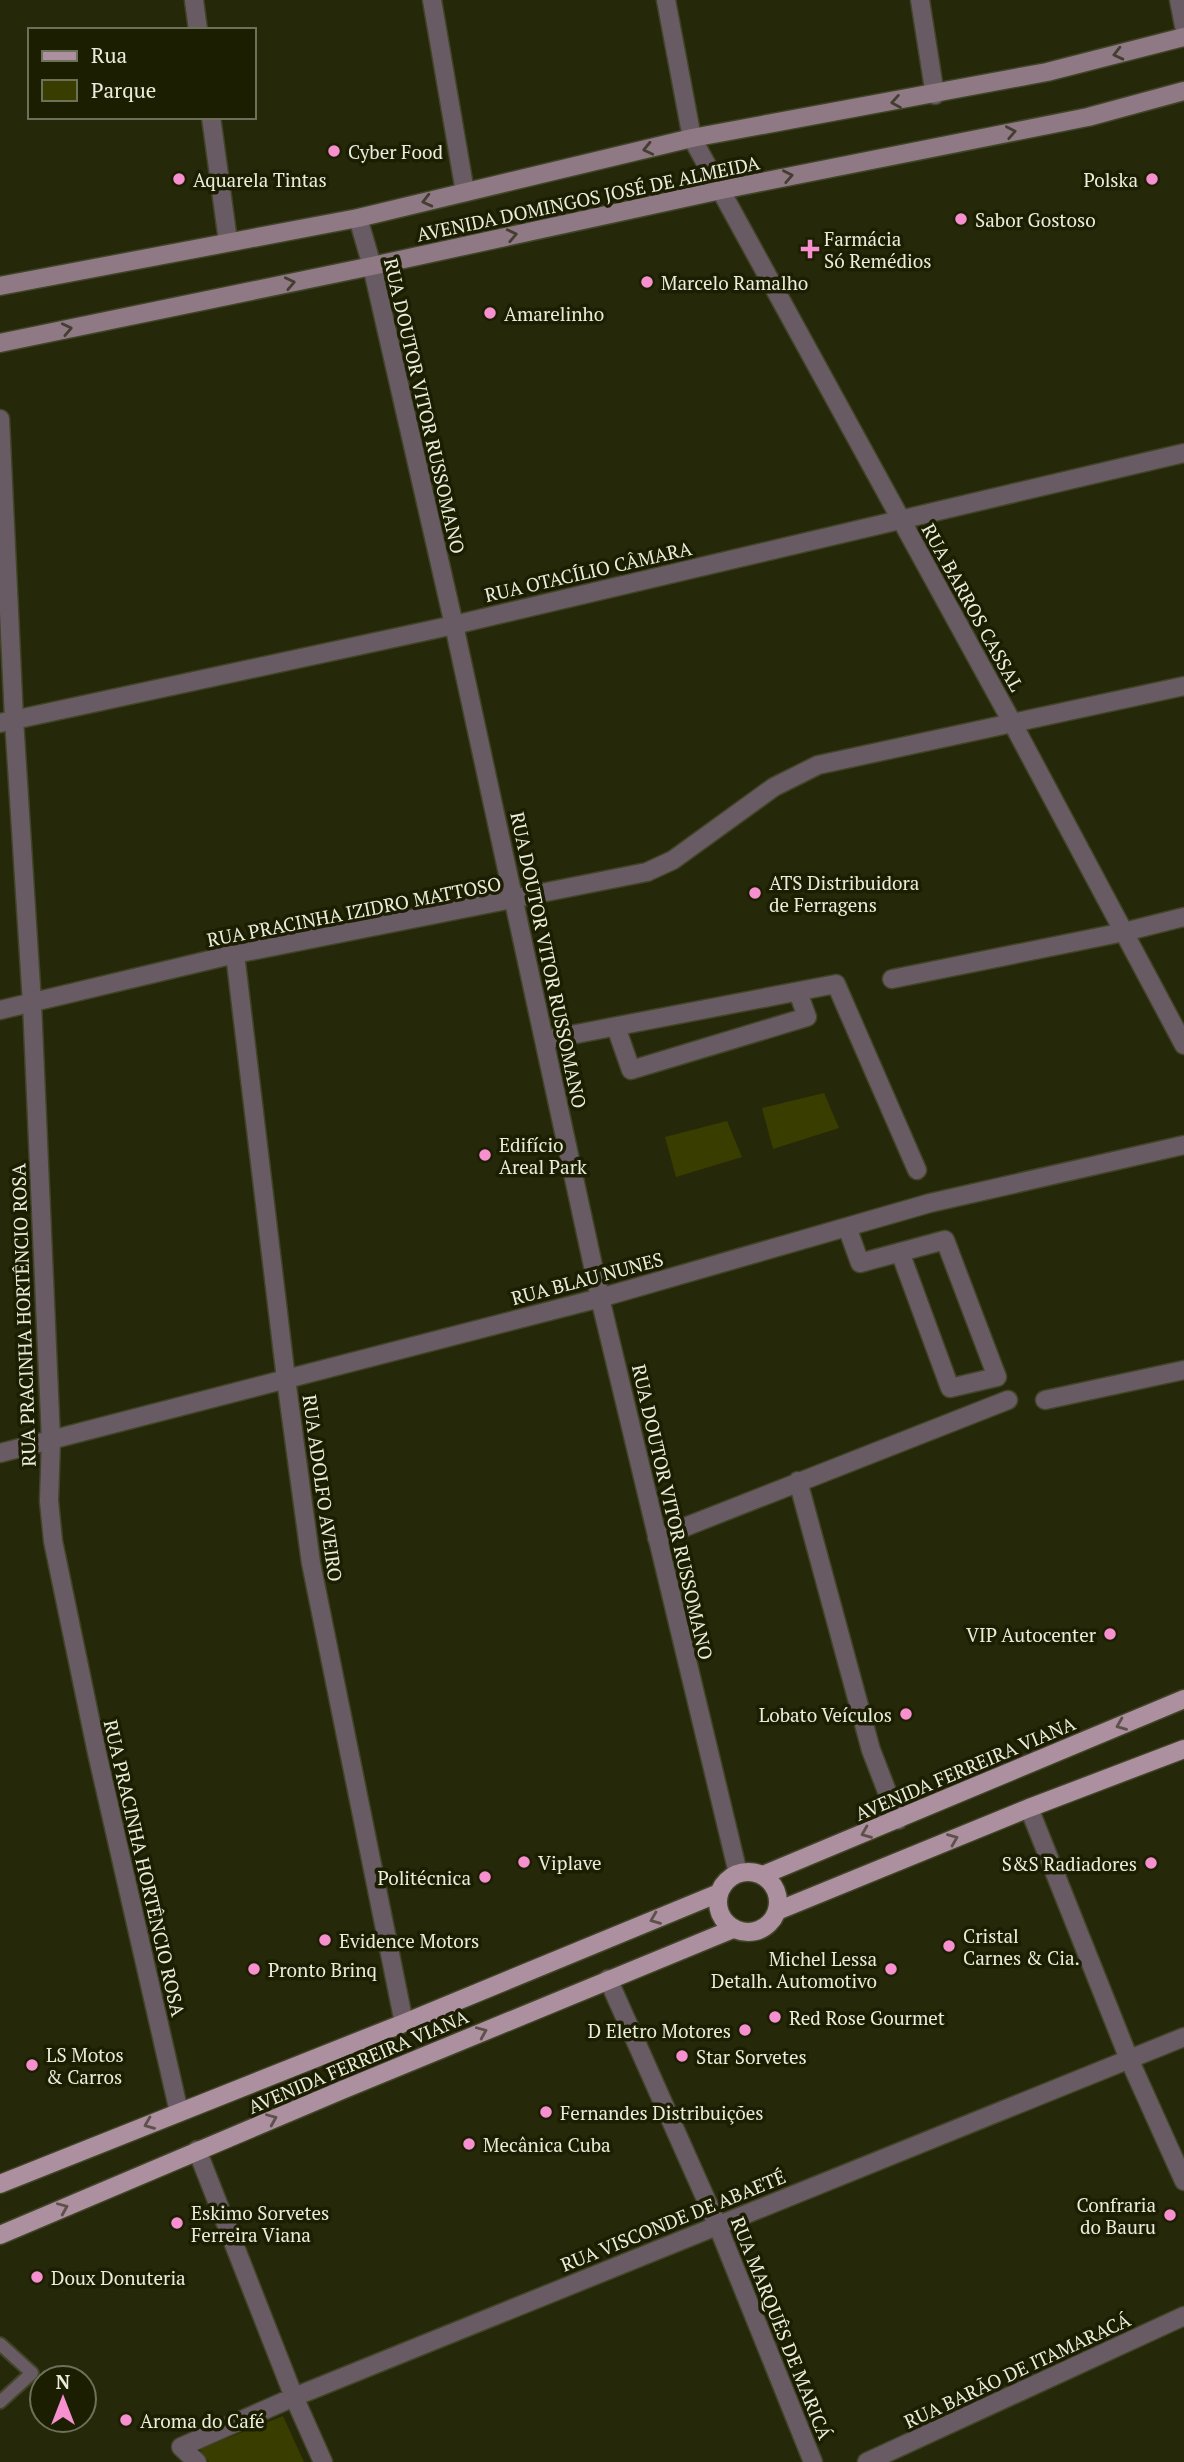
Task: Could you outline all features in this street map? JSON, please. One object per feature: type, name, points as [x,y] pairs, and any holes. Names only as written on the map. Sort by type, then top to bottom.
[{"type":"main road","name":"AVENIDA DOMINGOS JOSÉ DE ALMEIDA","points":[[0,286],[358,218],[692,138],[1047,72],[1184,37]]},
{"type":"main road","name":"AVENIDA DOMINGOS JOSÉ DE ALMEIDA","points":[[0,343],[721,190],[1087,117],[1184,91]]},
{"type":"main road","name":"AVENIDA FERREIRA VIANA","points":[[763,1875],[1184,1699]]},
{"type":"main road","points":[[777,1911],[1028,1808],[1184,1749]]},
{"type":"main road","points":[[755,1872],[763,1875],[775,1888],[778,1896],[777,1911],[772,1920],[759,1930],[741,1932],[733,1929],[721,1916],[718,1908],[719,1893],[724,1883],[738,1873],[755,1872]]},
{"type":"main road","name":"AVENIDA FERREIRA VIANA","points":[[0,2184],[404,2023],[719,1893]]},
{"type":"main road","name":"AVENIDA FERREIRA VIANA","points":[[0,2235],[733,1929]]},
{"type":"street","points":[[194,0],[198,28]]},
{"type":"street","points":[[432,0],[465,192]]},
{"type":"street","name":"RUA BARROS CASSAL","points":[[667,0],[692,138],[1013,724],[1184,1045]]},
{"type":"street","points":[[920,0],[935,94]]},
{"type":"street","points":[[1179,0],[1184,26]]},
{"type":"street","points":[[211,119],[228,241]]},
{"type":"street","name":"RUA DOUTOR VITOR RUSSOMANO","points":[[358,218],[372,266],[454,625],[600,1297],[738,1873]]},
{"type":"street","name":"RUA PRACINHA HORTÊNCIO ROSA","points":[[0,419],[7,721],[32,1003],[51,1440],[49,1501],[54,1541],[97,1753],[179,2112]]},
{"type":"street","name":"RUA OTACÍLIO CÂMARA","points":[[7,721],[454,625],[1184,453]]},
{"type":"street","name":"RUA PRACINHA IZIDRO MATTOSO","points":[[0,1010],[235,954],[647,872],[673,860],[774,787],[818,765],[1184,686]]},
{"type":"street","points":[[892,979],[1124,932],[1184,917]]},
{"type":"street","name":"RUA ADOLFO AVEIRO","points":[[235,954],[311,1563],[404,2023]]},
{"type":"street","points":[[545,1040],[836,984],[917,1170]]},
{"type":"street","points":[[616,1027],[631,1070],[807,1017],[798,992]]},
{"type":"street","name":"RUA BLAU NUNES","points":[[0,1452],[600,1297],[930,1203],[1184,1145]]},
{"type":"street","points":[[846,1227],[860,1263],[900,1252],[945,1240],[998,1377],[950,1388],[900,1252]]},
{"type":"street","points":[[1045,1400],[1184,1370]]},
{"type":"street","points":[[657,1538],[1008,1400]]},
{"type":"street","points":[[798,1481],[871,1750],[898,1820]]},
{"type":"street","points":[[1028,1808],[1129,2059],[1184,2181]]},
{"type":"street","name":"RUA MARQUÊS DE MARICÁ","points":[[608,1979],[717,2224],[813,2462]]},
{"type":"street","name":"RUA VISCONDE DE ABAETÉ","points":[[197,2462],[181,2447],[294,2397],[1184,2036]]},
{"type":"street","points":[[197,2151],[294,2397],[323,2462]]},
{"type":"street","name":"RUA BARÃO DE ITAMARACÁ","points":[[867,2462],[1184,2316]]},
{"type":"lane","points":[[0,2344],[32,2372],[0,2402]]},
{"type":"green space","points":[[824,1093],[839,1128],[773,1149],[762,1108]]},
{"type":"green space","points":[[727,1121],[742,1157],[676,1177],[665,1137]]},
{"type":"green space","points":[[283,2416],[304,2462],[209,2462],[200,2449]]},
{"type":"place","name":"Cyber Food","points":[[334,151]]},
{"type":"place","name":"Aquarela Tintas","points":[[179,179]]},
{"type":"place","name":"Polska","points":[[1152,179]]},
{"type":"place","name":"Sabor Gostoso","points":[[961,219]]},
{"type":"place","name":"Farmácia Só Remédios","points":[[810,249]]},
{"type":"place","name":"Marcelo Ramalho","points":[[647,282]]},
{"type":"place","name":"Amarelinho","points":[[490,313]]},
{"type":"place","name":"ATS Distribuidora de Ferragens","points":[[755,893]]},
{"type":"place","name":"Edifício Areal Park","points":[[485,1155]]},
{"type":"place","name":"VIP Autocenter","points":[[1110,1634]]},
{"type":"place","name":"Lobato Veículos","points":[[906,1714]]},
{"type":"place","name":"Viplave","points":[[524,1862]]},
{"type":"place","name":"S&S Radiadores","points":[[1151,1863]]},
{"type":"place","name":"Politécnica","points":[[485,1877]]},
{"type":"place","name":"Evidence Motors","points":[[325,1940]]},
{"type":"place","name":"Cristal Carnes & Cia.","points":[[949,1946]]},
{"type":"place","name":"Pronto Brinq","points":[[254,1969]]},
{"type":"place","name":"Michel Lessa Detalh. Automotivo","points":[[891,1969]]},
{"type":"place","name":"Red Rose Gourmet","points":[[775,2017]]},
{"type":"place","name":"D Eletro Motores","points":[[745,2030]]},
{"type":"place","name":"Star Sorvetes","points":[[682,2056]]},
{"type":"place","name":"LS Motos & Carros","points":[[32,2065]]},
{"type":"place","name":"Fernandes Distribuições","points":[[546,2112]]},
{"type":"place","name":"Mecânica Cuba","points":[[469,2144]]},
{"type":"place","name":"Confraria do Bauru","points":[[1170,2215]]},
{"type":"place","name":"Eskimo Sorvetes Ferreira Viana","points":[[177,2223]]},
{"type":"place","name":"Doux Donuteria","points":[[37,2277]]},
{"type":"place","name":"Aroma do Café","points":[[126,2420]]}]
